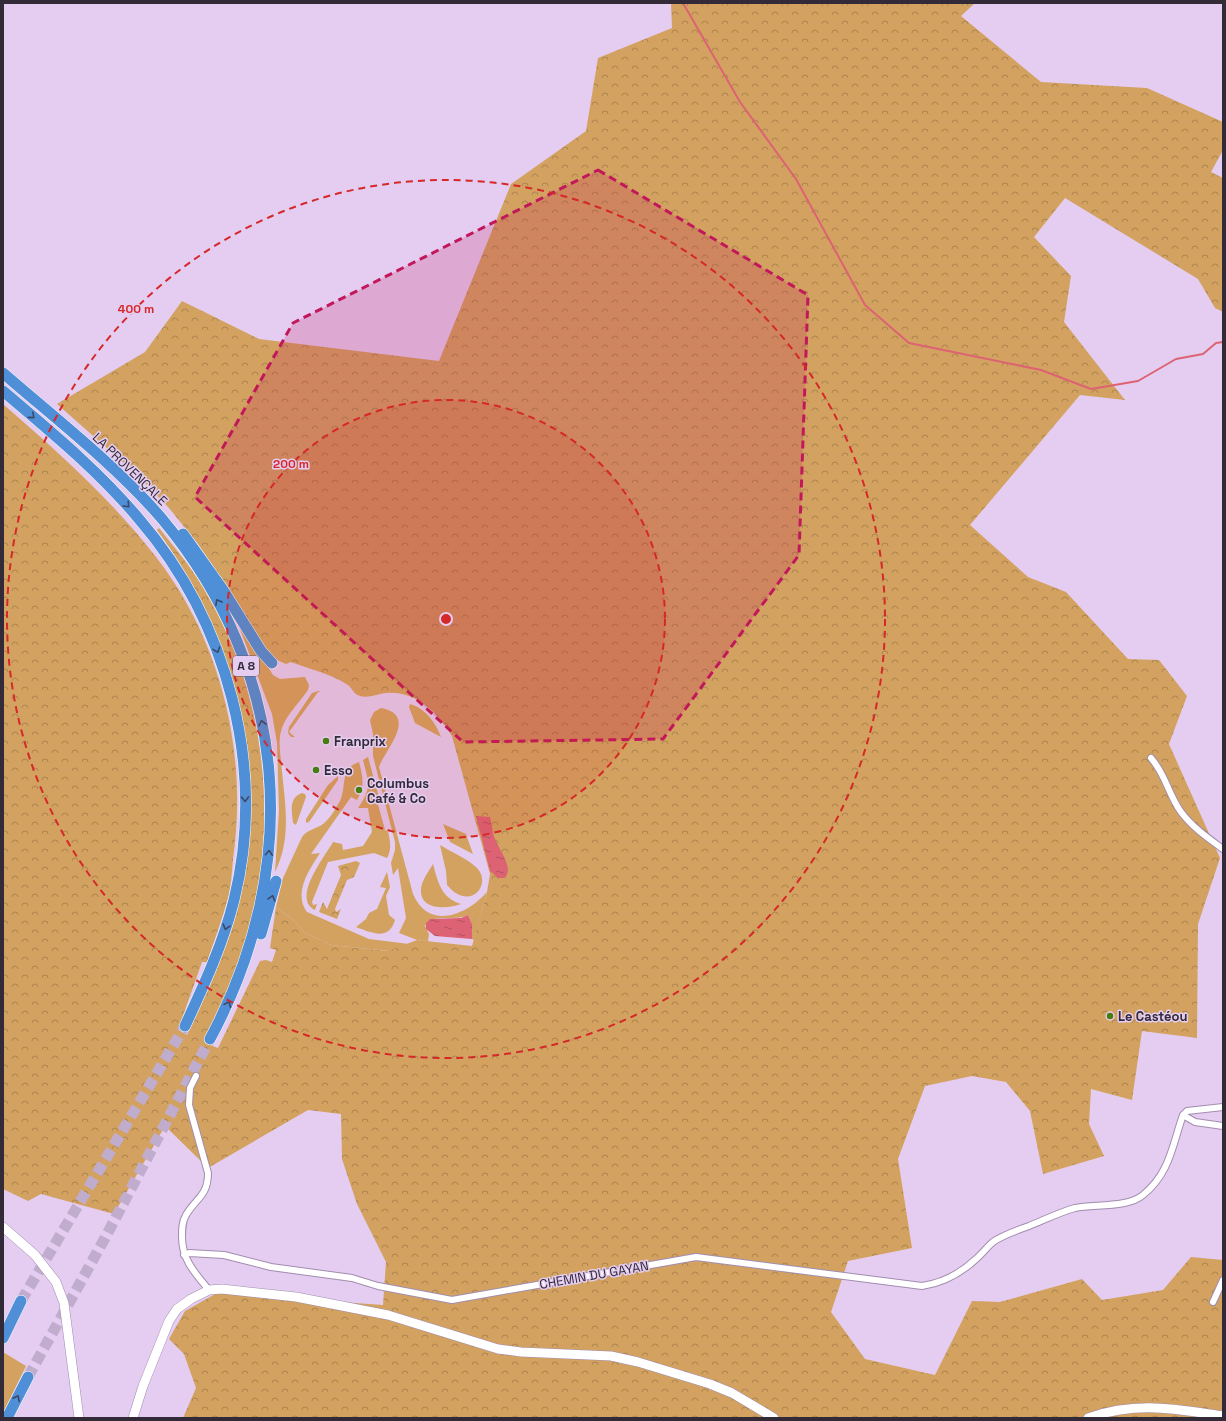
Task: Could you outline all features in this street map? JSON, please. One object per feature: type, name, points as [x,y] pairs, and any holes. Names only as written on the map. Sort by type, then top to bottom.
[{"type":"highway","name":"LA PROVENÇALE","points":[[3,373],[142,497],[182,546],[205,580],[224,613],[245,662],[265,735],[271,792],[269,858],[265,888],[255,932],[237,983],[210,1039]]},
{"type":"highway","name":"LA PROVENÇALE","points":[[3,391],[89,466],[134,513],[160,544],[191,593],[204,617],[228,680],[236,714],[245,776],[244,836],[240,872],[224,933],[213,965],[185,1026]]},
{"type":"highway","points":[[142,497],[168,518],[188,541],[223,590],[261,652],[272,663]]},
{"type":"highway","points":[[237,983],[254,956],[276,881]]},
{"type":"highway","points":[[3,1338],[21,1300]]},
{"type":"highway","points":[[7,1418],[28,1378]]},
{"type":"street","points":[[1151,758],[1161,769],[1168,790],[1181,812],[1198,830],[1223,849]]},
{"type":"street","points":[[196,1076],[190,1088],[189,1105],[208,1173],[208,1184],[204,1194],[186,1216],[182,1226],[184,1255],[193,1273],[209,1290]]},
{"type":"street","points":[[1223,1107],[1187,1110],[1183,1115],[1194,1122],[1223,1126]]},
{"type":"street","name":"CHEMIN DU GAYAN","points":[[184,1255],[189,1253],[224,1255],[287,1270],[327,1273],[352,1278],[378,1286],[452,1300],[696,1257],[922,1286],[946,1279],[964,1269],[977,1259],[993,1242],[1074,1208],[1128,1202],[1142,1197],[1158,1181],[1165,1170],[1183,1115]]},
{"type":"street","points":[[3,1227],[35,1255],[56,1282],[64,1303],[79,1418]]},
{"type":"street","points":[[1213,1302],[1223,1280]]},
{"type":"street","points":[[133,1418],[143,1386],[169,1321],[178,1309],[209,1290],[222,1289],[296,1297],[380,1314],[506,1350],[604,1356],[638,1362],[710,1384],[732,1393],[774,1418]]},
{"type":"street","points":[[1088,1418],[1116,1410],[1139,1407],[1160,1408],[1223,1416]]},
{"type":"highlighted area","points":[[598,170],[808,295],[799,555],[663,739],[463,742],[195,497],[293,323]]},
{"type":"green space","points":[[671,3],[975,3],[961,16],[1041,82],[1147,88],[1223,122],[1223,150],[1211,172],[1223,178],[1223,312],[1215,308],[1198,279],[1065,198],[1034,237],[1071,276],[1064,322],[1125,400],[1080,395],[970,525],[1028,577],[1066,592],[1128,659],[1159,660],[1187,696],[1169,744],[1220,858],[1198,924],[1197,1038],[1142,1031],[1132,1100],[1091,1089],[1089,1124],[1104,1156],[1043,1174],[1030,1111],[1006,1082],[972,1076],[925,1086],[898,1159],[912,1248],[848,1261],[831,1312],[865,1359],[935,1375],[972,1301],[1000,1302],[1082,1279],[1102,1300],[1163,1290],[1191,1257],[1223,1260],[1223,1418],[183,1418],[196,1388],[184,1354],[169,1339],[185,1311],[217,1293],[383,1305],[386,1262],[357,1204],[342,1159],[341,1114],[308,1110],[208,1168],[165,1126],[114,1214],[41,1194],[28,1201],[3,1189],[3,404],[64,458],[102,496],[156,557],[179,590],[198,625],[213,662],[225,700],[233,740],[237,779],[237,819],[231,884],[226,906],[207,962],[202,962],[178,1030],[187,1035],[207,992],[230,933],[235,918],[246,867],[250,816],[248,765],[241,715],[228,666],[209,618],[186,573],[157,530],[159,528],[199,581],[225,628],[241,669],[253,712],[261,755],[264,799],[263,843],[258,887],[247,940],[241,958],[205,1043],[218,1048],[260,961],[266,960],[272,962],[276,950],[270,948],[276,907],[293,920],[305,933],[331,945],[388,951],[417,940],[472,946],[487,892],[490,874],[452,736],[440,719],[425,705],[407,695],[386,693],[367,697],[359,696],[351,687],[342,681],[291,662],[286,664],[270,657],[232,594],[198,544],[169,508],[135,473],[57,404],[145,352],[182,301],[259,339],[439,361],[511,184],[586,131],[598,58],[672,28]]},
{"type":"green space","points":[[239,620],[273,675],[280,679],[305,677],[309,685],[308,690],[284,723],[280,736],[286,831],[281,858],[275,872],[279,811],[277,743],[272,714],[237,621]]},
{"type":"green space","points":[[318,691],[321,692],[318,692],[289,732],[295,737],[291,737],[288,733],[289,727],[312,693]]},
{"type":"green space","points":[[410,704],[420,709],[429,717],[436,726],[441,737],[415,723],[409,707]]},
{"type":"green space","points":[[381,708],[392,712],[398,718],[399,725],[396,734],[379,767],[413,894],[420,905],[428,913],[438,916],[448,916],[469,907],[487,892],[474,940],[472,939],[472,924],[468,915],[458,918],[437,918],[428,921],[425,926],[429,934],[428,941],[417,940],[399,933],[406,918],[398,868],[393,875],[391,863],[395,850],[395,842],[373,756],[373,734],[370,720],[374,712]]},
{"type":"green space","points":[[368,757],[378,794],[376,797],[385,830],[388,831],[389,834],[389,855],[387,858],[374,853],[328,862],[312,902],[313,905],[317,904],[315,910],[309,904],[307,897],[308,887],[317,867],[333,842],[342,844],[343,850],[363,846],[372,832],[368,808],[358,808],[366,795],[368,785],[363,760]]},
{"type":"green space","points":[[359,762],[362,772],[362,786],[360,795],[357,800],[351,797],[311,854],[320,853],[307,874],[304,882],[302,889],[303,905],[307,912],[369,939],[409,944],[389,951],[331,945],[305,933],[293,920],[276,907],[283,878],[302,837],[307,832],[326,822],[340,801],[346,774],[353,765]]},
{"type":"green space","points":[[338,776],[338,780],[309,822],[306,823],[306,819],[328,785]]},
{"type":"green space","points":[[302,793],[305,794],[306,797],[296,825],[293,823],[292,806],[295,798]]},
{"type":"green space","points":[[443,824],[466,834],[473,854],[450,842]]},
{"type":"green space","points":[[440,845],[464,858],[477,868],[481,875],[482,882],[476,893],[470,896],[463,896],[455,893],[447,885],[446,871]]},
{"type":"green space","points":[[356,861],[360,863],[354,877],[347,880],[335,909],[336,912],[341,909],[337,919],[319,912],[323,902],[327,909],[341,875],[338,866]]},
{"type":"green space","points":[[433,864],[441,888],[449,898],[461,904],[449,907],[436,907],[425,902],[422,897],[421,887]]},
{"type":"green space","points":[[387,872],[390,887],[386,896],[389,915],[395,920],[392,927],[389,931],[379,934],[356,927],[366,919],[369,913],[377,909],[386,888],[380,887]]},
{"type":"green space","points":[[3,1352],[26,1366],[3,1413]]},
{"type":"water","points":[[476,816],[490,817],[494,836],[507,864],[508,869],[505,878],[498,878],[490,871]]},
{"type":"water","points":[[468,915],[472,924],[472,939],[435,936],[426,929],[426,923],[430,919],[461,918]]},
{"type":"waterway","points":[[683,3],[740,102],[796,179],[865,305],[909,343],[1041,370],[1091,389],[1138,381],[1176,359],[1203,354],[1216,343],[1223,342]]},
{"type":"tunnel","points":[[21,1301],[185,1026]]},
{"type":"tunnel","points":[[28,1377],[105,1238],[210,1039]]},
{"type":"place","name":"Franprix","points":[[326,741]]},
{"type":"place","name":"Esso","points":[[316,770]]},
{"type":"place","name":"Columbus Café & Co","points":[[359,790]]},
{"type":"place","name":"Le Castéou","points":[[1110,1016]]}]
